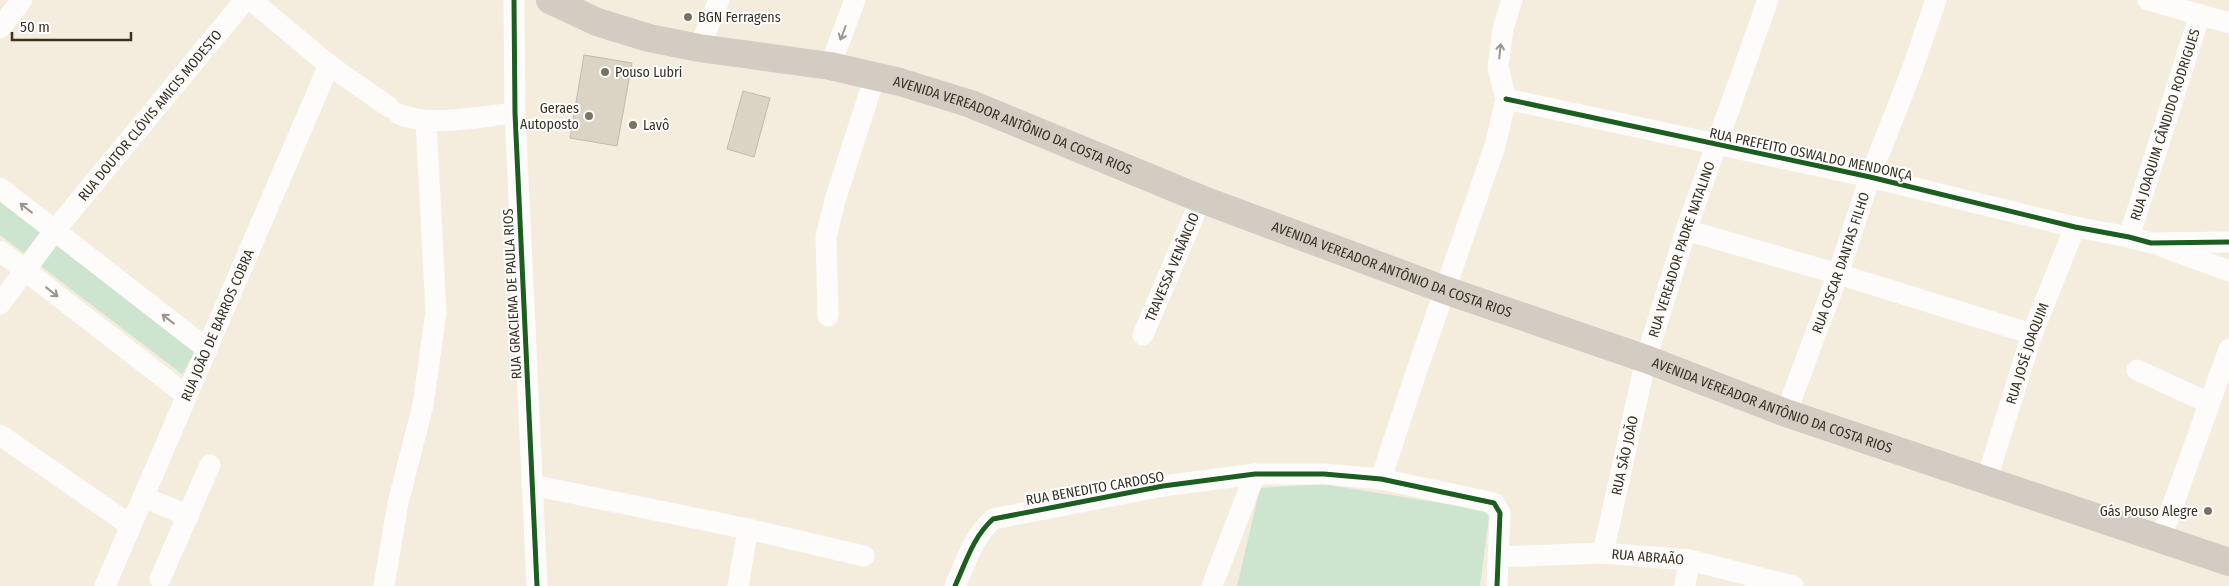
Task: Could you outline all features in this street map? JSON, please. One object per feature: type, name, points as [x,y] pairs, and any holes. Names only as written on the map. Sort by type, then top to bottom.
[{"type":"main road","name":"AVENIDA VEREADOR ANTÔNIO DA COSTA RIOS","points":[[550,0],[597,22],[650,38],[700,48],[830,66],[875,76],[971,104],[1201,199],[1445,290],[1646,359],[1786,413],[1986,482],[2161,538],[2229,562]]},
{"type":"street","points":[[0,28],[22,0]]},
{"type":"street","name":"RUA DOUTOR CLÓVIS AMICIS MODESTO","points":[[0,304],[55,230],[244,0]]},
{"type":"street","points":[[250,0],[329,64],[394,110],[410,119],[426,122],[515,113]]},
{"type":"street","name":"RUA GRACIEMA DE PAULA RIOS","points":[[514,0],[515,113],[537,586]]},
{"type":"street","points":[[700,48],[718,0]]},
{"type":"street","points":[[830,66],[855,0]]},
{"type":"street","points":[[1382,479],[1495,146],[1506,98],[1498,68],[1502,28],[1512,0]]},
{"type":"street","name":"RUA VEREADOR PADRE NATALINO","points":[[1646,359],[1686,230],[1768,0]]},
{"type":"street","name":"RUA OSCAR DANTAS FILHO","points":[[1786,413],[1838,274],[1870,177],[1912,70],[1936,0]]},
{"type":"street","points":[[2148,0],[2229,23]]},
{"type":"street","name":"RUA JOAQUIM CÂNDIDO RODRIGUES","points":[[2129,236],[2200,14]]},
{"type":"street","name":"RUA JOÃO DE BARROS COBRA","points":[[105,586],[329,64]]},
{"type":"street","points":[[828,316],[826,237],[836,197],[875,76]]},
{"type":"street","name":"RUA PREFEITO OSWALDO MENDONÇA","points":[[1506,98],[1870,177],[2076,227],[2129,236],[2151,243],[2229,242]]},
{"type":"street","points":[[384,586],[398,503],[422,405],[436,312],[426,122]]},
{"type":"street","points":[[0,188],[206,349]]},
{"type":"street","name":"TRAVESSA VENÂNCIO","points":[[1143,335],[1201,199]]},
{"type":"street","name":"RUA JOSÉ JOAQUIM","points":[[1986,482],[2032,334],[2076,227]]},
{"type":"street","points":[[1686,230],[1838,274],[2032,334]]},
{"type":"street","points":[[2151,243],[2229,271]]},
{"type":"street","points":[[0,251],[186,395]]},
{"type":"street","points":[[2161,538],[2209,403],[2225,374],[2229,349]]},
{"type":"street","name":"RUA SÃO JOÃO","points":[[1603,553],[1646,359]]},
{"type":"street","points":[[2137,370],[2209,403]]},
{"type":"street","points":[[0,435],[130,525]]},
{"type":"street","points":[[160,579],[210,465]]},
{"type":"street","points":[[1212,586],[1255,474]]},
{"type":"street","name":"RUA BENEDITO CARDOSO","points":[[955,586],[975,539],[993,519],[1163,486],[1255,474],[1324,474],[1382,479],[1487,500],[1494,503],[1500,513],[1499,557]]},
{"type":"street","points":[[532,485],[748,529],[864,556]]},
{"type":"street","points":[[143,497],[188,516]]},
{"type":"street","points":[[738,586],[748,529]]},
{"type":"street","name":"RUA ABRAÃO","points":[[1499,557],[1603,553],[1690,560],[1793,586]]},
{"type":"street","points":[[1497,586],[1499,557]]},
{"type":"street","points":[[1685,586],[1690,560]]},
{"type":"green space","points":[[0,202],[195,352],[182,374],[0,235]]},
{"type":"green space","points":[[1323,484],[1483,510],[1489,517],[1480,586],[1237,586],[1260,488]]},
{"type":"building","points":[[584,55],[632,63],[617,146],[570,138]]},
{"type":"building","points":[[743,91],[770,98],[754,157],[727,149]]},
{"type":"cycle path","points":[[514,0],[515,113],[537,586]]},
{"type":"cycle path","points":[[1506,99],[1870,177],[2075,227],[2151,243],[2229,242]]},
{"type":"cycle path","points":[[955,586],[975,542],[993,519],[1163,486],[1255,474],[1324,474],[1381,479],[1494,503],[1500,513],[1497,586]]},
{"type":"place","name":"BGN Ferragens","points":[[688,17]]},
{"type":"place","name":"Pouso Lubri","points":[[605,72]]},
{"type":"place","name":"Geraes Autoposto","points":[[589,116]]},
{"type":"place","name":"Lavô","points":[[633,125]]},
{"type":"place","name":"Gás Pouso Alegre","points":[[2208,511]]}]
